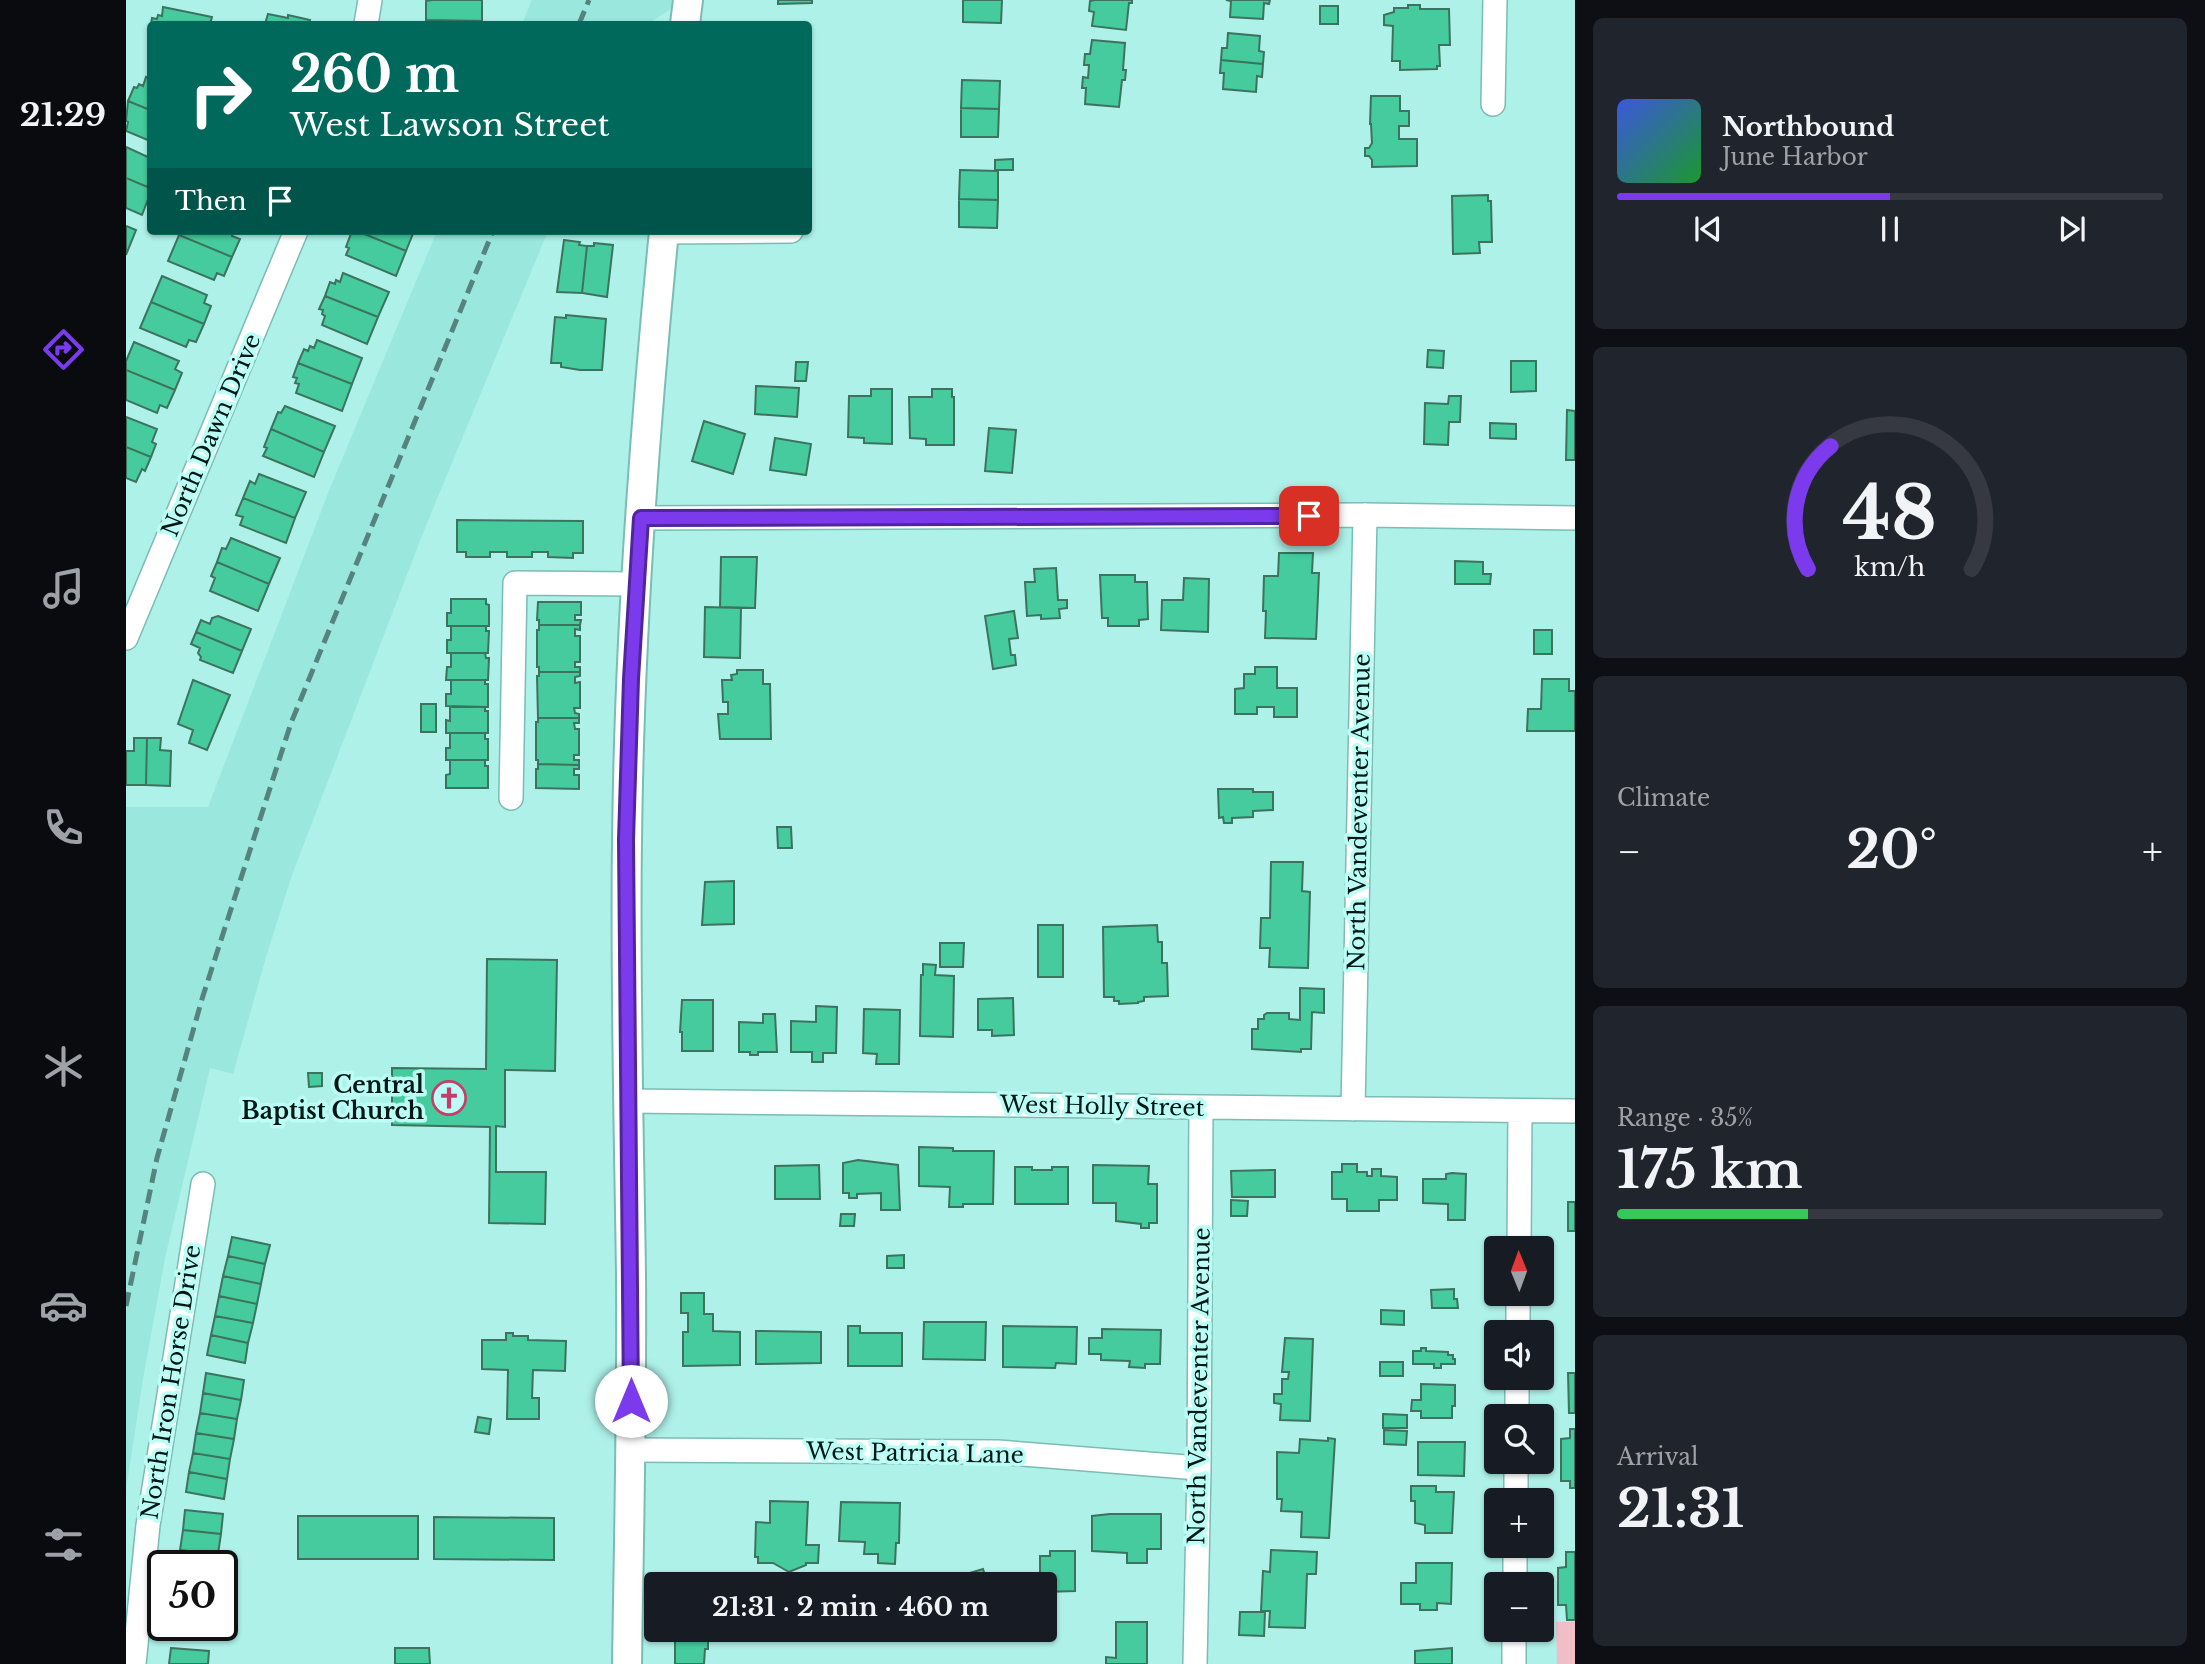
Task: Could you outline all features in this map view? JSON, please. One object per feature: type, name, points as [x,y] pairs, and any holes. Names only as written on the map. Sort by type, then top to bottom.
[{"type":"main road","points":[[685,21],[688,0]]},
{"type":"main road","points":[[627,1664],[631,1450],[626,840],[631,679],[649,376],[664,235]]},
{"type":"street","points":[[366,21],[370,0]]},
{"type":"street","points":[[1493,104],[1495,0]]},
{"type":"street","name":"North Dawn Drive","points":[[126,638],[294,235]]},
{"type":"street","points":[[641,518],[1365,515],[1575,518]]},
{"type":"street","name":"North Vandeventer Avenue","points":[[1353,1109],[1365,515]]},
{"type":"street","points":[[511,799],[515,583],[637,584]]},
{"type":"street","name":"West Holly Street","points":[[629,1101],[1575,1111]]},
{"type":"street","name":"North Vandeventer Avenue","points":[[1195,1664],[1201,1107]]},
{"type":"street","points":[[1519,1236],[1520,1111]]},
{"type":"street","name":"North Iron Horse Drive","points":[[134,1664],[148,1525],[204,1184]]},
{"type":"street","name":"West Patricia Lane","points":[[631,1450],[998,1452],[1199,1468]]},
{"type":"street","points":[[1514,1642],[1514,1664]]},
{"type":"shaded area","points":[[532,0],[684,0],[652,21],[523,21]]},
{"type":"shaded area","points":[[435,235],[546,235],[423,533],[292,875],[233,1074],[210,1068],[165,1258],[126,1490],[126,807],[208,807],[330,488]]},
{"type":"shaded area","points":[[1556,1622],[1575,1622],[1575,1664],[1557,1664]]},
{"type":"building","points":[[482,0],[482,21],[426,20],[426,1]]},
{"type":"building","points":[[778,0],[812,0],[812,3],[778,4]]},
{"type":"building","points":[[963,0],[1002,0],[1001,23],[963,22]]},
{"type":"building","points":[[1132,0],[1132,3],[1129,3],[1126,30],[1092,26],[1094,12],[1089,11],[1090,1]]},
{"type":"building","points":[[1226,0],[1270,0],[1269,4],[1264,3],[1263,19],[1230,17],[1231,1]]},
{"type":"building","points":[[1408,5],[1420,5],[1420,9],[1449,9],[1450,45],[1439,45],[1440,66],[1437,66],[1437,69],[1400,70],[1400,61],[1392,61],[1393,26],[1384,25],[1384,15],[1394,12],[1394,8],[1408,8]]},
{"type":"building","points":[[1320,6],[1338,6],[1338,24],[1320,24]]},
{"type":"building","points":[[163,7],[212,17],[211,21],[152,21],[152,18],[157,19],[158,15],[162,16]]},
{"type":"building","points":[[268,14],[310,20],[310,21],[266,21]]},
{"type":"building","points":[[1228,33],[1260,36],[1259,51],[1264,52],[1263,64],[1221,60],[1222,48],[1227,48]]},
{"type":"building","points":[[1092,40],[1125,43],[1123,70],[1126,70],[1119,107],[1085,104],[1086,88],[1082,88],[1083,77],[1088,78],[1089,65],[1084,65],[1085,54],[1090,54]]},
{"type":"building","points":[[1221,60],[1263,64],[1262,77],[1257,76],[1256,92],[1223,89]]},
{"type":"building","points":[[146,77],[147,109],[128,101],[134,87],[137,88],[139,84],[143,86]]},
{"type":"building","points":[[962,80],[1000,81],[999,109],[961,108]]},
{"type":"building","points":[[1371,96],[1400,96],[1400,111],[1409,111],[1409,126],[1399,126],[1399,139],[1417,139],[1417,166],[1372,167],[1372,160],[1365,156],[1365,148],[1369,148],[1372,143]]},
{"type":"building","points":[[128,101],[147,109],[147,140],[126,131]]},
{"type":"building","points":[[961,108],[999,109],[998,137],[961,137]]},
{"type":"building","points":[[126,147],[147,157],[147,187],[126,178]]},
{"type":"building","points":[[1013,159],[1013,170],[995,170],[995,160]]},
{"type":"building","points":[[960,170],[998,171],[998,200],[959,199]]},
{"type":"building","points":[[126,178],[147,187],[147,202],[142,215],[126,208]]},
{"type":"building","points":[[1488,195],[1488,201],[1491,201],[1492,242],[1479,242],[1480,253],[1453,254],[1452,196]]},
{"type":"building","points":[[959,199],[998,200],[997,228],[959,227]]},
{"type":"building","points":[[126,226],[136,230],[126,255]]},
{"type":"building","points":[[179,235],[232,235],[240,239],[232,257]]},
{"type":"building","points":[[179,235],[232,257],[224,276],[217,273],[214,280],[168,261]]},
{"type":"building","points":[[350,235],[367,235],[406,251],[396,276],[346,255],[349,248],[346,247]]},
{"type":"building","points":[[367,235],[412,235],[406,251]]},
{"type":"building","points":[[564,240],[580,242],[579,245],[587,246],[582,293],[557,292]]},
{"type":"building","points":[[594,243],[613,245],[607,297],[582,293],[587,246],[594,246]]},
{"type":"building","points":[[343,273],[389,292],[378,317],[325,296],[330,282],[340,282]]},
{"type":"building","points":[[162,276],[207,295],[204,303],[211,306],[204,324],[151,302]]},
{"type":"building","points":[[325,296],[378,317],[367,344],[322,325],[325,316],[322,314],[323,310],[319,309]]},
{"type":"building","points":[[151,302],[204,324],[196,342],[189,340],[186,347],[140,328]]},
{"type":"building","points":[[566,315],[606,319],[602,370],[580,370],[561,367],[561,363],[551,363],[555,317],[566,318]]},
{"type":"building","points":[[317,340],[362,358],[352,384],[298,363],[304,349],[308,351],[310,346],[314,348]]},
{"type":"building","points":[[134,342],[179,361],[175,369],[182,373],[175,390],[126,370],[126,361]]},
{"type":"building","points":[[1428,350],[1444,351],[1443,368],[1427,367]]},
{"type":"building","points":[[1511,361],[1536,361],[1536,391],[1511,392]]},
{"type":"building","points":[[796,362],[808,362],[806,381],[795,381]]},
{"type":"building","points":[[298,363],[352,384],[342,411],[296,393],[299,384],[295,383],[297,378],[293,377]]},
{"type":"building","points":[[126,370],[175,390],[167,408],[160,405],[157,413],[126,400]]},
{"type":"building","points":[[756,386],[799,388],[797,417],[755,414]]},
{"type":"building","points":[[871,389],[892,389],[892,444],[864,443],[864,438],[848,437],[849,396],[871,396]]},
{"type":"building","points":[[932,389],[952,389],[954,445],[926,445],[926,439],[910,438],[909,397],[932,397]]},
{"type":"building","points":[[1449,396],[1461,396],[1460,422],[1449,422],[1448,445],[1424,444],[1425,403],[1448,404]]},
{"type":"building","points":[[285,406],[335,426],[324,452],[271,429],[278,412],[281,413]]},
{"type":"building","points":[[1567,410],[1575,411],[1575,460],[1566,460]]},
{"type":"building","points":[[126,417],[157,429],[152,442],[156,444],[151,457],[126,447]]},
{"type":"building","points":[[704,421],[745,434],[733,474],[692,461]]},
{"type":"building","points":[[1490,423],[1516,424],[1516,439],[1490,438]]},
{"type":"building","points":[[989,428],[1016,430],[1012,473],[985,471]]},
{"type":"building","points":[[271,429],[324,452],[314,477],[263,456]]},
{"type":"building","points":[[775,438],[811,444],[806,475],[770,470]]},
{"type":"building","points":[[126,447],[151,457],[136,482],[126,478]]},
{"type":"building","points":[[259,474],[306,492],[295,518],[243,498],[250,481],[255,484]]},
{"type":"building","points":[[243,498],[295,518],[286,543],[240,525],[243,517],[236,515]]},
{"type":"building","points":[[457,520],[583,521],[583,553],[573,553],[573,558],[548,557],[548,552],[532,552],[532,557],[507,557],[507,552],[490,552],[490,557],[466,557],[466,552],[457,552]]},
{"type":"building","points":[[231,538],[280,558],[269,584],[217,562],[222,548],[226,549]]},
{"type":"building","points":[[1279,553],[1313,553],[1312,573],[1319,573],[1316,639],[1265,638],[1264,576],[1278,576]]},
{"type":"building","points":[[721,557],[757,557],[755,608],[720,607]]},
{"type":"building","points":[[1455,561],[1483,562],[1483,574],[1491,574],[1490,584],[1455,584]]},
{"type":"building","points":[[217,562],[269,584],[258,611],[210,591],[215,578],[211,576]]},
{"type":"building","points":[[1056,568],[1058,600],[1067,600],[1067,608],[1059,609],[1060,618],[1041,619],[1041,615],[1027,616],[1025,582],[1035,582],[1034,569]]},
{"type":"building","points":[[1100,575],[1135,575],[1135,582],[1147,582],[1148,619],[1139,620],[1139,626],[1108,626],[1108,618],[1102,618]]},
{"type":"building","points":[[1184,578],[1209,579],[1208,632],[1161,630],[1162,600],[1183,600]]},
{"type":"building","points":[[451,599],[486,599],[486,604],[489,605],[489,626],[447,626]]},
{"type":"building","points":[[538,602],[581,602],[581,615],[575,615],[575,620],[581,620],[580,625],[539,625]]},
{"type":"building","points":[[705,607],[741,608],[740,658],[704,657]]},
{"type":"building","points":[[1014,611],[1018,638],[1009,639],[1011,655],[1015,655],[1016,665],[993,669],[985,616]]},
{"type":"building","points":[[218,616],[251,629],[242,651],[196,632],[201,620],[210,624],[212,618]]},
{"type":"building","points":[[539,625],[580,625],[580,630],[575,629],[575,636],[580,636],[580,662],[575,662],[575,667],[580,667],[580,672],[539,672]]},
{"type":"building","points":[[451,626],[486,626],[486,631],[489,631],[488,653],[447,653]]},
{"type":"building","points":[[1534,630],[1552,630],[1552,654],[1534,654]]},
{"type":"building","points":[[196,632],[242,651],[233,673],[200,660],[200,648],[191,644]]},
{"type":"building","points":[[451,653],[485,653],[486,658],[489,658],[488,680],[446,680],[447,667],[451,667]]},
{"type":"building","points":[[1255,667],[1277,667],[1277,688],[1297,688],[1297,717],[1274,717],[1274,707],[1257,707],[1257,714],[1235,714],[1235,689],[1244,688],[1244,674],[1255,674]]},
{"type":"building","points":[[737,670],[763,670],[763,684],[770,684],[771,739],[720,739],[718,714],[728,714],[728,702],[723,702],[722,680],[732,680],[731,675],[737,674]]},
{"type":"building","points":[[539,672],[580,672],[580,676],[575,677],[575,683],[580,682],[580,708],[574,708],[579,718],[538,718]]},
{"type":"building","points":[[1542,679],[1569,679],[1569,691],[1575,691],[1575,731],[1527,731],[1528,709],[1541,709]]},
{"type":"building","points":[[193,680],[230,695],[207,750],[189,743],[193,730],[178,724]]},
{"type":"building","points":[[451,680],[485,680],[485,684],[488,684],[488,707],[446,706],[446,694],[451,694]]},
{"type":"building","points":[[421,704],[436,704],[436,732],[421,732]]},
{"type":"building","points":[[450,707],[485,707],[485,711],[488,711],[488,733],[446,733],[446,720],[450,721]]},
{"type":"building","points":[[538,718],[579,718],[579,723],[574,723],[575,729],[579,729],[579,755],[574,755],[574,760],[579,760],[579,765],[538,764]]},
{"type":"building","points":[[450,733],[485,733],[485,739],[488,739],[488,760],[446,760],[446,748],[450,748]]},
{"type":"building","points":[[134,738],[147,738],[146,785],[126,785],[126,751],[134,751]]},
{"type":"building","points":[[147,738],[161,738],[160,750],[171,751],[170,786],[146,785]]},
{"type":"building","points":[[450,760],[485,760],[485,766],[488,766],[488,788],[446,788]]},
{"type":"building","points":[[538,764],[579,765],[579,769],[574,769],[574,775],[579,775],[579,789],[536,788]]},
{"type":"building","points":[[1218,789],[1273,792],[1273,810],[1253,811],[1253,817],[1232,818],[1232,823],[1224,823],[1223,817],[1219,818]]},
{"type":"building","points":[[777,827],[791,827],[792,848],[778,848]]},
{"type":"building","points":[[1271,862],[1303,862],[1302,891],[1310,892],[1308,968],[1269,967],[1270,948],[1260,948],[1261,918],[1270,918]]},
{"type":"building","points":[[734,881],[734,924],[702,925],[705,882]]},
{"type":"building","points":[[1038,925],[1063,925],[1063,977],[1038,977]]},
{"type":"building","points":[[1157,925],[1158,942],[1162,942],[1162,963],[1167,963],[1168,996],[1144,997],[1144,1001],[1138,1003],[1119,1004],[1119,1001],[1114,1001],[1114,997],[1104,997],[1103,927]]},
{"type":"building","points":[[940,943],[964,943],[963,967],[940,967]]},
{"type":"building","name":"Central Baptist Church","points":[[487,959],[557,960],[555,1071],[505,1070],[505,1127],[496,1126],[496,1172],[546,1172],[545,1224],[489,1223],[490,1127],[392,1125],[392,1068],[486,1069]]},
{"type":"building","points":[[923,964],[936,965],[935,975],[954,976],[953,1037],[920,1036]]},
{"type":"building","points":[[1300,988],[1324,989],[1324,1013],[1312,1012],[1311,1049],[1301,1049],[1301,1052],[1252,1049],[1252,1029],[1258,1029],[1258,1019],[1264,1019],[1267,1013],[1289,1013],[1289,1019],[1300,1020]]},
{"type":"building","points":[[1013,998],[1014,1035],[992,1036],[992,1030],[978,1030],[978,999]]},
{"type":"building","points":[[682,1000],[713,1000],[713,1051],[682,1051]]},
{"type":"building","points":[[816,1006],[837,1007],[836,1053],[823,1053],[823,1062],[812,1062],[812,1052],[791,1052],[791,1021],[816,1022]]},
{"type":"building","points":[[864,1009],[900,1010],[899,1064],[876,1064],[877,1054],[863,1053]]},
{"type":"building","points":[[763,1014],[775,1014],[777,1052],[750,1055],[750,1052],[739,1052],[739,1022],[763,1023]]},
{"type":"building","points":[[308,1073],[322,1073],[322,1086],[309,1087]]},
{"type":"building","points":[[919,1147],[953,1148],[953,1151],[994,1151],[993,1204],[949,1207],[950,1187],[919,1186]]},
{"type":"building","points":[[858,1160],[898,1165],[900,1210],[881,1210],[881,1193],[857,1194],[857,1198],[849,1198],[849,1193],[843,1193],[843,1163]]},
{"type":"building","points":[[1342,1164],[1357,1164],[1357,1172],[1367,1172],[1367,1176],[1372,1176],[1372,1169],[1381,1169],[1381,1176],[1397,1177],[1397,1200],[1379,1200],[1379,1211],[1347,1211],[1347,1199],[1332,1199],[1332,1172],[1342,1172]]},
{"type":"building","points":[[819,1165],[820,1199],[775,1199],[775,1166]]},
{"type":"building","points":[[1093,1165],[1149,1166],[1148,1184],[1157,1184],[1157,1223],[1149,1223],[1149,1228],[1141,1228],[1141,1224],[1116,1221],[1116,1203],[1093,1203]]},
{"type":"building","points":[[1015,1167],[1052,1170],[1052,1167],[1068,1167],[1068,1204],[1015,1204]]},
{"type":"building","points":[[1275,1170],[1275,1197],[1232,1197],[1231,1171]]},
{"type":"building","points":[[1446,1174],[1466,1174],[1465,1220],[1448,1220],[1448,1204],[1423,1203],[1423,1179],[1446,1179]]},
{"type":"building","points":[[1231,1200],[1248,1201],[1247,1216],[1231,1216]]},
{"type":"building","points":[[1568,1202],[1575,1202],[1575,1231],[1568,1231]]},
{"type":"building","points":[[841,1214],[855,1214],[854,1226],[840,1226]]},
{"type":"building","points":[[232,1237],[270,1245],[265,1264],[228,1256]]},
{"type":"building","points":[[904,1255],[904,1268],[887,1268],[887,1256]]},
{"type":"building","points":[[228,1256],[265,1264],[261,1284],[223,1276]]},
{"type":"building","points":[[223,1276],[261,1284],[257,1304],[219,1296]]},
{"type":"building","points":[[1454,1289],[1458,1308],[1432,1308],[1431,1290]]},
{"type":"building","points":[[681,1293],[704,1293],[704,1314],[713,1314],[713,1331],[740,1332],[740,1365],[683,1366],[683,1332],[688,1332],[688,1313],[681,1313]]},
{"type":"building","points":[[219,1296],[257,1304],[253,1323],[215,1316]]},
{"type":"building","points":[[1381,1310],[1404,1311],[1404,1325],[1381,1324]]},
{"type":"building","points":[[215,1316],[253,1323],[248,1343],[211,1335]]},
{"type":"building","points":[[924,1322],[986,1322],[985,1360],[923,1359]]},
{"type":"building","points":[[848,1326],[860,1326],[860,1333],[902,1333],[902,1366],[848,1366]]},
{"type":"building","points":[[1003,1326],[1077,1327],[1076,1364],[1056,1363],[1055,1368],[1003,1367]]},
{"type":"building","points":[[1102,1329],[1161,1330],[1160,1364],[1145,1364],[1145,1368],[1129,1367],[1130,1361],[1101,1360],[1101,1354],[1089,1354],[1089,1338],[1102,1338]]},
{"type":"building","points":[[756,1331],[821,1332],[821,1363],[756,1364]]},
{"type":"building","points":[[506,1333],[528,1336],[528,1340],[566,1341],[565,1371],[533,1370],[532,1398],[539,1398],[539,1419],[507,1419],[508,1370],[482,1369],[482,1340],[506,1340]]},
{"type":"building","points":[[211,1335],[248,1343],[245,1363],[207,1355]]},
{"type":"building","points":[[1285,1338],[1313,1339],[1310,1421],[1280,1420],[1281,1404],[1274,1403],[1274,1394],[1282,1394],[1282,1379],[1288,1379],[1289,1372],[1282,1372]]},
{"type":"building","points":[[1421,1348],[1426,1348],[1426,1351],[1448,1352],[1448,1355],[1453,1355],[1455,1364],[1441,1364],[1441,1368],[1434,1368],[1434,1364],[1413,1364],[1413,1351],[1421,1351]]},
{"type":"building","points":[[1380,1362],[1403,1362],[1403,1376],[1380,1376]]},
{"type":"building","points":[[206,1373],[244,1380],[241,1400],[203,1393]]},
{"type":"building","points":[[1568,1373],[1575,1373],[1575,1413],[1569,1413]]},
{"type":"building","points":[[1421,1384],[1455,1385],[1452,1418],[1421,1418],[1421,1411],[1411,1411],[1412,1400],[1421,1400]]},
{"type":"building","points":[[203,1393],[241,1400],[237,1419],[200,1413]]},
{"type":"building","points":[[200,1413],[237,1419],[234,1439],[196,1433]]},
{"type":"building","points":[[1383,1414],[1407,1415],[1407,1428],[1383,1428]]},
{"type":"building","points":[[478,1417],[491,1419],[489,1434],[475,1432]]},
{"type":"building","points":[[1570,1429],[1575,1429],[1575,1488],[1570,1488],[1570,1481],[1561,1481],[1561,1439],[1570,1438]]},
{"type":"building","points":[[1384,1430],[1407,1431],[1406,1445],[1384,1444]]},
{"type":"building","points":[[196,1433],[234,1439],[230,1459],[193,1453]]},
{"type":"building","points":[[1328,1438],[1335,1439],[1329,1538],[1301,1537],[1302,1512],[1281,1511],[1282,1499],[1277,1499],[1277,1452],[1299,1453],[1300,1439],[1328,1441]]},
{"type":"building","points":[[1418,1442],[1465,1442],[1464,1476],[1418,1475]]},
{"type":"building","points":[[193,1453],[230,1459],[227,1479],[189,1472]]},
{"type":"building","points":[[189,1472],[227,1479],[224,1499],[186,1492]]},
{"type":"building","points":[[1411,1486],[1436,1486],[1436,1492],[1454,1492],[1452,1533],[1425,1533],[1425,1525],[1415,1523],[1415,1501],[1411,1501]]},
{"type":"building","points":[[770,1501],[808,1502],[806,1545],[819,1545],[818,1563],[806,1563],[789,1572],[773,1563],[758,1563],[758,1557],[755,1557],[756,1522],[770,1523]]},
{"type":"building","points":[[841,1502],[900,1503],[899,1543],[896,1543],[895,1564],[878,1563],[878,1554],[864,1554],[865,1542],[839,1541]]},
{"type":"building","points":[[185,1510],[223,1514],[221,1534],[183,1530]]},
{"type":"building","points":[[1161,1514],[1161,1549],[1147,1549],[1147,1563],[1127,1563],[1127,1553],[1092,1551],[1092,1516]]},
{"type":"building","points":[[298,1516],[418,1516],[418,1559],[298,1559]]},
{"type":"building","points":[[434,1517],[554,1518],[554,1560],[434,1559]]},
{"type":"building","points":[[183,1530],[221,1534],[219,1550],[180,1550]]},
{"type":"building","points":[[1271,1550],[1317,1552],[1316,1574],[1307,1574],[1305,1628],[1269,1627],[1270,1611],[1261,1611],[1263,1571],[1270,1572]]},
{"type":"building","points":[[1050,1551],[1075,1551],[1075,1591],[1057,1592],[1057,1572],[1040,1572],[1040,1556],[1050,1556]]},
{"type":"building","points":[[1566,1552],[1575,1552],[1575,1620],[1567,1620],[1566,1605],[1558,1605],[1558,1568],[1566,1567]]},
{"type":"building","points":[[1416,1563],[1452,1563],[1451,1604],[1437,1603],[1437,1610],[1420,1610],[1420,1604],[1401,1604],[1401,1583],[1416,1583]]},
{"type":"building","points":[[1240,1612],[1265,1612],[1264,1636],[1239,1635]]},
{"type":"building","points":[[1116,1622],[1147,1622],[1147,1664],[1106,1664],[1106,1657],[1116,1658]]},
{"type":"building","points":[[675,1642],[708,1642],[704,1664],[675,1664]]},
{"type":"building","points":[[171,1648],[209,1651],[208,1664],[169,1664]]},
{"type":"building","points":[[395,1648],[429,1648],[430,1664],[395,1664]]},
{"type":"building","points":[[1452,1648],[1452,1664],[1415,1664],[1415,1651]]},
{"type":"railway","points":[[580,21],[589,0]]},
{"type":"railway","points":[[126,1306],[157,1158],[202,999],[291,723],[491,235]]},
{"type":"place","name":"Central Baptist Church","points":[[449,1098]]},
{"type":"route","points":[[631,1401],[626,840],[631,679],[641,518],[1309,516]]}]
